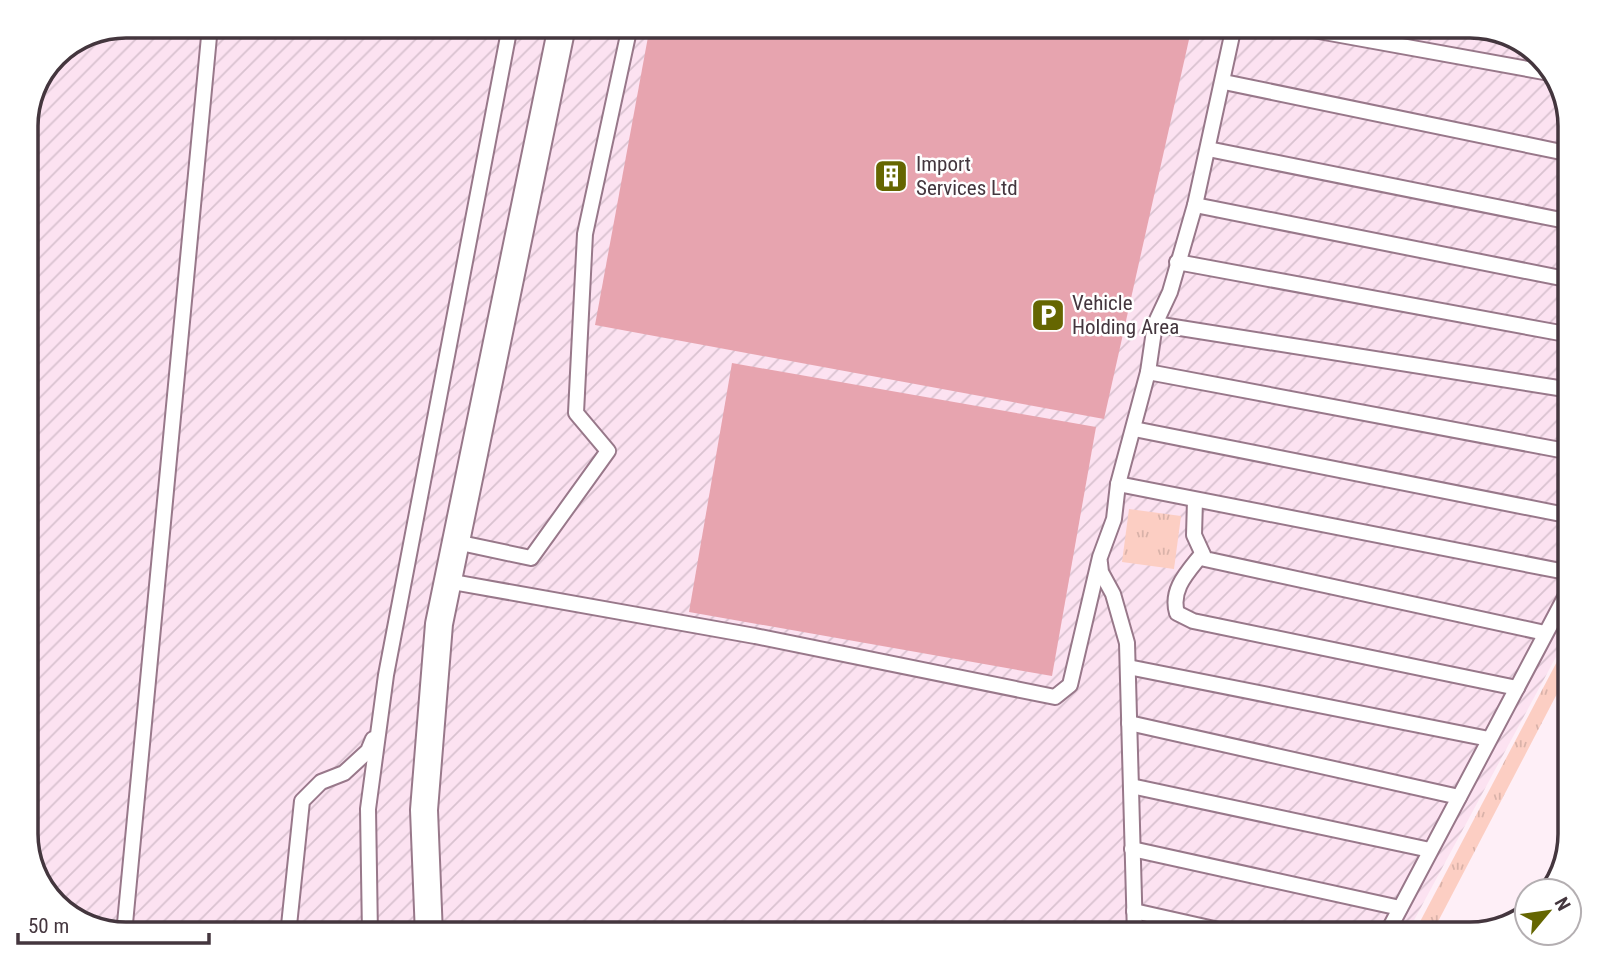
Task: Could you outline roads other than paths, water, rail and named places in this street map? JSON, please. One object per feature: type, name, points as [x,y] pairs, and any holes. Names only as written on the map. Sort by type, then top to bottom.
[{"type":"street","points":[[428,922],[424,810],[439,624],[560,38]]},
{"type":"lane","points":[[125,922],[209,38]]},
{"type":"lane","points":[[370,922],[368,810],[379,728],[448,339],[508,38]]},
{"type":"lane","points":[[456,542],[531,558],[608,451],[576,413],[578,338],[585,234],[627,38]]},
{"type":"lane","points":[[447,582],[768,638],[1055,697],[1070,685],[1100,558],[1114,519],[1118,484],[1134,429],[1155,324],[1170,292],[1195,205],[1232,38]]},
{"type":"lane","points":[[1357,38],[1538,71]]},
{"type":"lane","points":[[1224,82],[1558,151]]},
{"type":"lane","points":[[1208,149],[1558,219]]},
{"type":"lane","points":[[1195,205],[1558,277]]},
{"type":"lane","points":[[1177,262],[1558,333]]},
{"type":"lane","points":[[1155,324],[1558,388]]},
{"type":"lane","points":[[1147,372],[1558,450]]},
{"type":"lane","points":[[1134,429],[1558,513]]},
{"type":"lane","points":[[1118,484],[1558,570]]},
{"type":"lane","points":[[1195,500],[1194,535],[1205,559],[1545,634]]},
{"type":"lane","points":[[1202,554],[1180,584],[1173,600],[1177,613],[1193,621],[1517,688]]},
{"type":"lane","points":[[1100,558],[1101,572],[1113,594],[1127,643],[1134,922]]},
{"type":"lane","points":[[1393,922],[1558,610]]},
{"type":"lane","points":[[1128,667],[1489,739]]},
{"type":"lane","points":[[1129,723],[1459,797]]},
{"type":"lane","points":[[289,922],[303,801],[321,782],[344,774],[368,751],[379,728]]},
{"type":"lane","points":[[1131,786],[1430,850]]},
{"type":"lane","points":[[1132,849],[1400,908]]},
{"type":"lane","points":[[1134,911],[1183,922]]},
{"type":"place","name":"Import Services Ltd","points":[[891,176]]},
{"type":"place","name":"Vehicle Holding Area","points":[[1048,315]]}]
